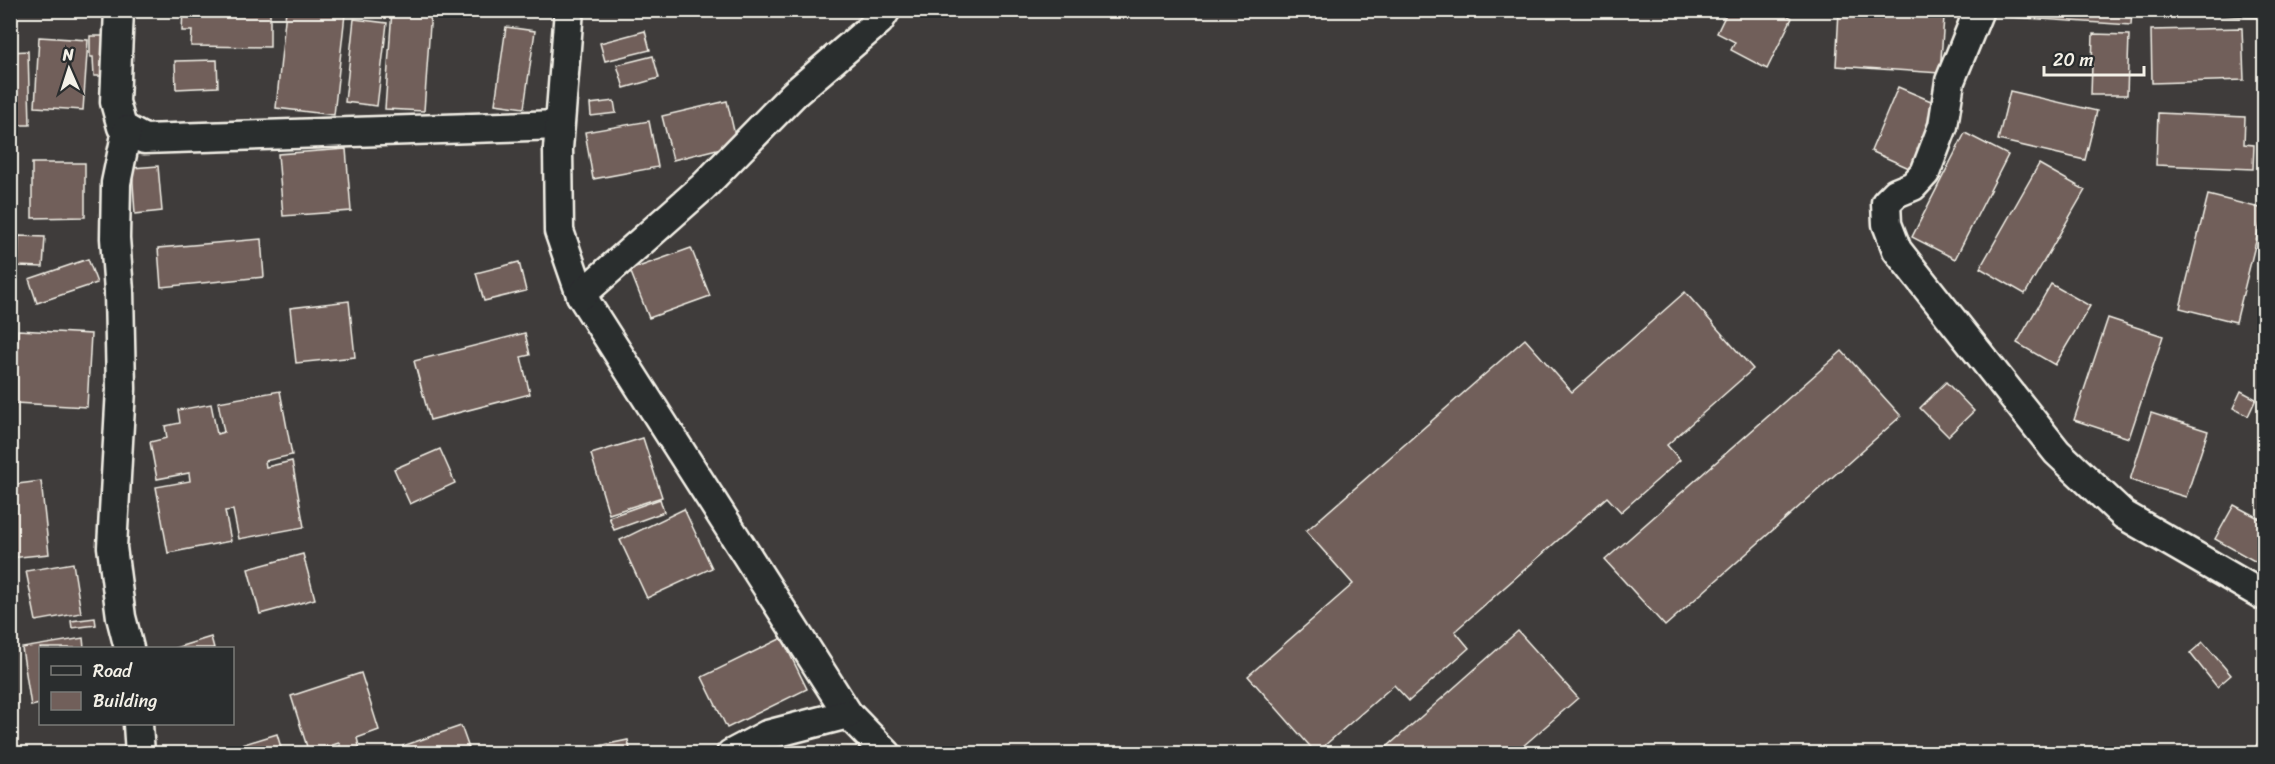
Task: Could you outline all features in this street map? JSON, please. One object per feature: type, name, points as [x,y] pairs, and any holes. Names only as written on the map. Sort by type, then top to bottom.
[{"type":"street","points":[[119,10],[115,102],[122,127],[144,139],[559,125]]},
{"type":"street","points":[[569,10],[559,125],[559,231],[580,295],[848,714],[887,753]]},
{"type":"street","points":[[580,295],[703,187],[794,94],[879,21],[886,10]]},
{"type":"street","points":[[1979,10],[1950,81],[1943,126],[1925,173],[1913,186],[1896,193],[1886,203],[1887,224],[1897,250],[2066,460],[2124,515],[2265,596]]},
{"type":"street","points":[[127,130],[116,183],[115,238],[119,291],[121,389],[112,547],[121,618],[129,647]]},
{"type":"street","points":[[731,753],[767,735],[848,714]]},
{"type":"street","points":[[138,725],[140,753]]},
{"type":"building","points":[[183,10],[270,10],[270,47],[191,46],[192,31],[182,31]]},
{"type":"building","points":[[286,10],[345,14],[334,115],[276,108]]},
{"type":"building","points":[[392,10],[431,10],[424,111],[385,109]]},
{"type":"building","points":[[1728,10],[1777,10],[1792,18],[1767,69],[1731,50],[1735,42],[1717,33]]},
{"type":"building","points":[[2010,10],[2132,10],[2131,25],[2010,17]]},
{"type":"building","points":[[2209,10],[2264,10],[2264,18],[2208,14]]},
{"type":"building","points":[[1839,11],[1944,17],[1940,73],[1836,66]]},
{"type":"building","points":[[354,19],[387,23],[377,106],[345,102]]},
{"type":"building","points":[[506,27],[535,31],[524,108],[495,104]]},
{"type":"building","points":[[2242,28],[2244,80],[2152,83],[2151,30]]},
{"type":"building","points":[[645,31],[650,50],[605,61],[600,43]]},
{"type":"building","points":[[2093,34],[2129,35],[2127,95],[2091,95]]},
{"type":"building","points":[[90,36],[111,36],[112,76],[94,76],[93,57],[90,57]]},
{"type":"building","points":[[39,37],[88,40],[83,110],[35,107]]},
{"type":"building","points":[[28,51],[30,125],[10,125],[10,52]]},
{"type":"building","points":[[653,56],[659,78],[624,88],[617,65]]},
{"type":"building","points":[[217,60],[218,87],[176,89],[175,61]]},
{"type":"building","points":[[1898,87],[1945,107],[1918,172],[1871,151]]},
{"type":"building","points":[[2010,91],[2097,111],[2085,160],[1998,140]]},
{"type":"building","points":[[614,101],[616,113],[591,116],[590,104]]},
{"type":"building","points":[[727,101],[737,144],[673,160],[662,116]]},
{"type":"building","points":[[2158,113],[2245,117],[2244,144],[2254,145],[2253,169],[2156,165]]},
{"type":"building","points":[[649,121],[658,167],[593,179],[585,132]]},
{"type":"building","points":[[1965,133],[2008,155],[1955,259],[1912,237]]},
{"type":"building","points":[[346,149],[351,211],[283,216],[278,154]]},
{"type":"building","points":[[32,163],[85,163],[85,217],[32,218]]},
{"type":"building","points":[[2039,164],[2085,190],[2025,294],[1980,268]]},
{"type":"building","points":[[158,166],[162,211],[135,214],[132,168]]},
{"type":"building","points":[[2208,195],[2264,209],[2236,322],[2180,308]]},
{"type":"building","points":[[19,236],[45,237],[43,267],[18,266]]},
{"type":"building","points":[[261,239],[264,277],[161,287],[158,248]]},
{"type":"building","points":[[691,248],[710,296],[649,318],[630,270]]},
{"type":"building","points":[[88,259],[97,283],[37,303],[29,279]]},
{"type":"building","points":[[519,262],[526,291],[484,301],[476,273]]},
{"type":"building","points":[[2051,284],[2090,306],[2055,365],[2017,343]]},
{"type":"building","points":[[1685,292],[1753,369],[1667,445],[1680,460],[1621,512],[1607,497],[1455,631],[1469,648],[1409,701],[1394,685],[1316,753],[1248,676],[1353,584],[1306,531],[1525,339],[1572,392]]},
{"type":"building","points":[[349,301],[355,357],[296,363],[290,308]]},
{"type":"building","points":[[2108,318],[2163,336],[2129,438],[2074,420]]},
{"type":"building","points":[[18,330],[91,334],[87,407],[15,403]]},
{"type":"building","points":[[525,333],[530,355],[521,357],[530,394],[430,420],[414,361]]},
{"type":"building","points":[[1842,351],[1901,416],[1665,626],[1605,560]]},
{"type":"building","points":[[1946,382],[1974,411],[1948,436],[1920,408]]},
{"type":"building","points":[[280,391],[292,455],[265,461],[266,467],[292,461],[304,527],[239,539],[233,510],[225,511],[231,541],[168,553],[156,487],[190,481],[189,473],[157,479],[150,442],[167,438],[165,426],[180,423],[178,410],[211,404],[217,434],[224,432],[218,402]]},
{"type":"building","points":[[2241,391],[2256,399],[2248,416],[2233,408]]},
{"type":"building","points":[[2151,413],[2208,431],[2186,497],[2130,480]]},
{"type":"building","points":[[643,438],[662,497],[609,514],[591,454]]},
{"type":"building","points":[[440,449],[455,483],[410,504],[394,469]]},
{"type":"building","points":[[41,481],[49,554],[10,558],[10,485]]},
{"type":"building","points":[[660,499],[664,512],[614,530],[609,517]]},
{"type":"building","points":[[2234,505],[2264,521],[2264,552],[2258,563],[2215,539]]},
{"type":"building","points":[[684,509],[712,568],[647,598],[620,540]]},
{"type":"building","points":[[303,554],[315,599],[260,614],[248,569]]},
{"type":"building","points":[[73,563],[81,613],[36,621],[26,571]]},
{"type":"building","points":[[95,618],[96,625],[72,628],[71,621]]},
{"type":"building","points":[[1518,631],[1578,698],[1514,754],[1379,754]]},
{"type":"building","points":[[211,637],[214,647],[178,647]]},
{"type":"building","points":[[83,638],[84,647],[39,647],[39,704],[31,706],[22,648]]},
{"type":"building","points":[[782,638],[807,689],[727,728],[702,677]]},
{"type":"building","points":[[2203,642],[2231,675],[2217,687],[2190,653]]},
{"type":"building","points":[[361,673],[379,730],[357,738],[361,754],[343,754],[339,743],[309,753],[291,696]]},
{"type":"building","points":[[461,726],[471,754],[406,754],[403,746]]},
{"type":"building","points":[[277,734],[283,754],[215,753]]},
{"type":"building","points":[[2264,734],[2264,752],[2256,746]]},
{"type":"building","points":[[628,740],[631,754],[580,754],[579,750]]}]
